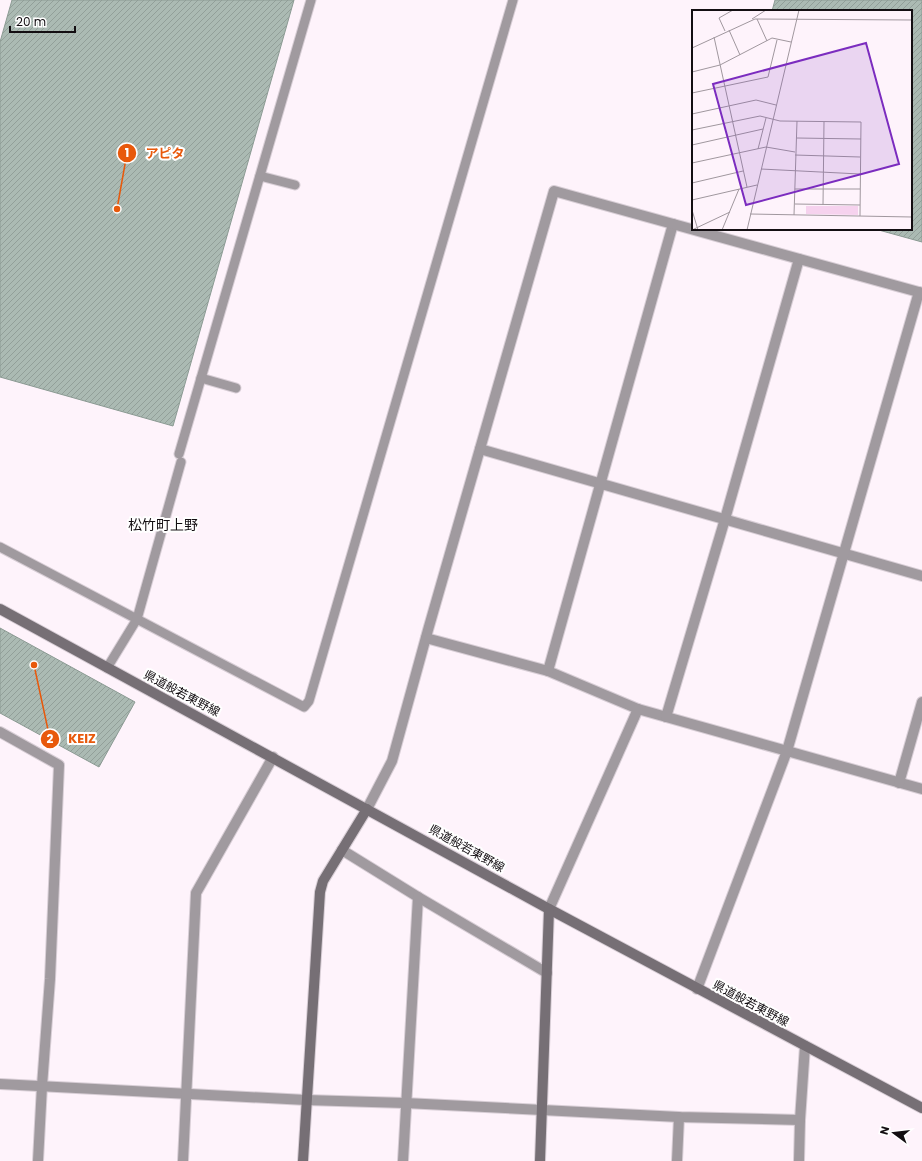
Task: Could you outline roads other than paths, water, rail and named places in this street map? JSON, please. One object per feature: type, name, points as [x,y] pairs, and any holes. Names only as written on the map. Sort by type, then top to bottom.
[{"type":"main road","name":"県道般若東野線","points":[[0,609],[549,909],[922,1108]]},
{"type":"main road","points":[[303,1161],[320,892],[323,881],[367,809]]},
{"type":"main road","points":[[540,1161],[549,909]]},
{"type":"street","points":[[367,809],[392,761],[554,191],[692,229]]},
{"type":"street","points":[[548,671],[673,224]]},
{"type":"street","points":[[695,230],[921,292],[788,751],[697,988]]},
{"type":"street","points":[[666,717],[725,519],[799,259]]},
{"type":"street","points":[[480,450],[922,576]]},
{"type":"street","points":[[426,638],[548,671],[638,709],[922,790]]},
{"type":"street","points":[[899,783],[922,702]]},
{"type":"street","points":[[549,909],[638,709]]},
{"type":"street","points":[[0,732],[59,765],[50,979],[38,1161]]},
{"type":"street","points":[[183,1161],[196,893],[273,757]]},
{"type":"street","points":[[342,850],[418,897],[547,973]]},
{"type":"street","points":[[403,1161],[405,1103],[418,897]]},
{"type":"street","points":[[799,1161],[805,1046]]},
{"type":"street","points":[[0,1084],[679,1117],[800,1120]]},
{"type":"street","points":[[677,1161],[679,1117]]},
{"type":"lane","points":[[107,668],[137,619],[201,378],[311,0]]},
{"type":"lane","points":[[0,547],[304,707],[309,701],[513,0]]},
{"type":"lane","points":[[260,176],[295,185]]},
{"type":"lane","points":[[201,378],[236,388]]},
{"type":"place","name":"アピタ","points":[[117,209]]},
{"type":"place","name":"KEIZ","points":[[34,665]]},
{"type":"district","name":"松竹町上野","points":[[163,525]]}]
